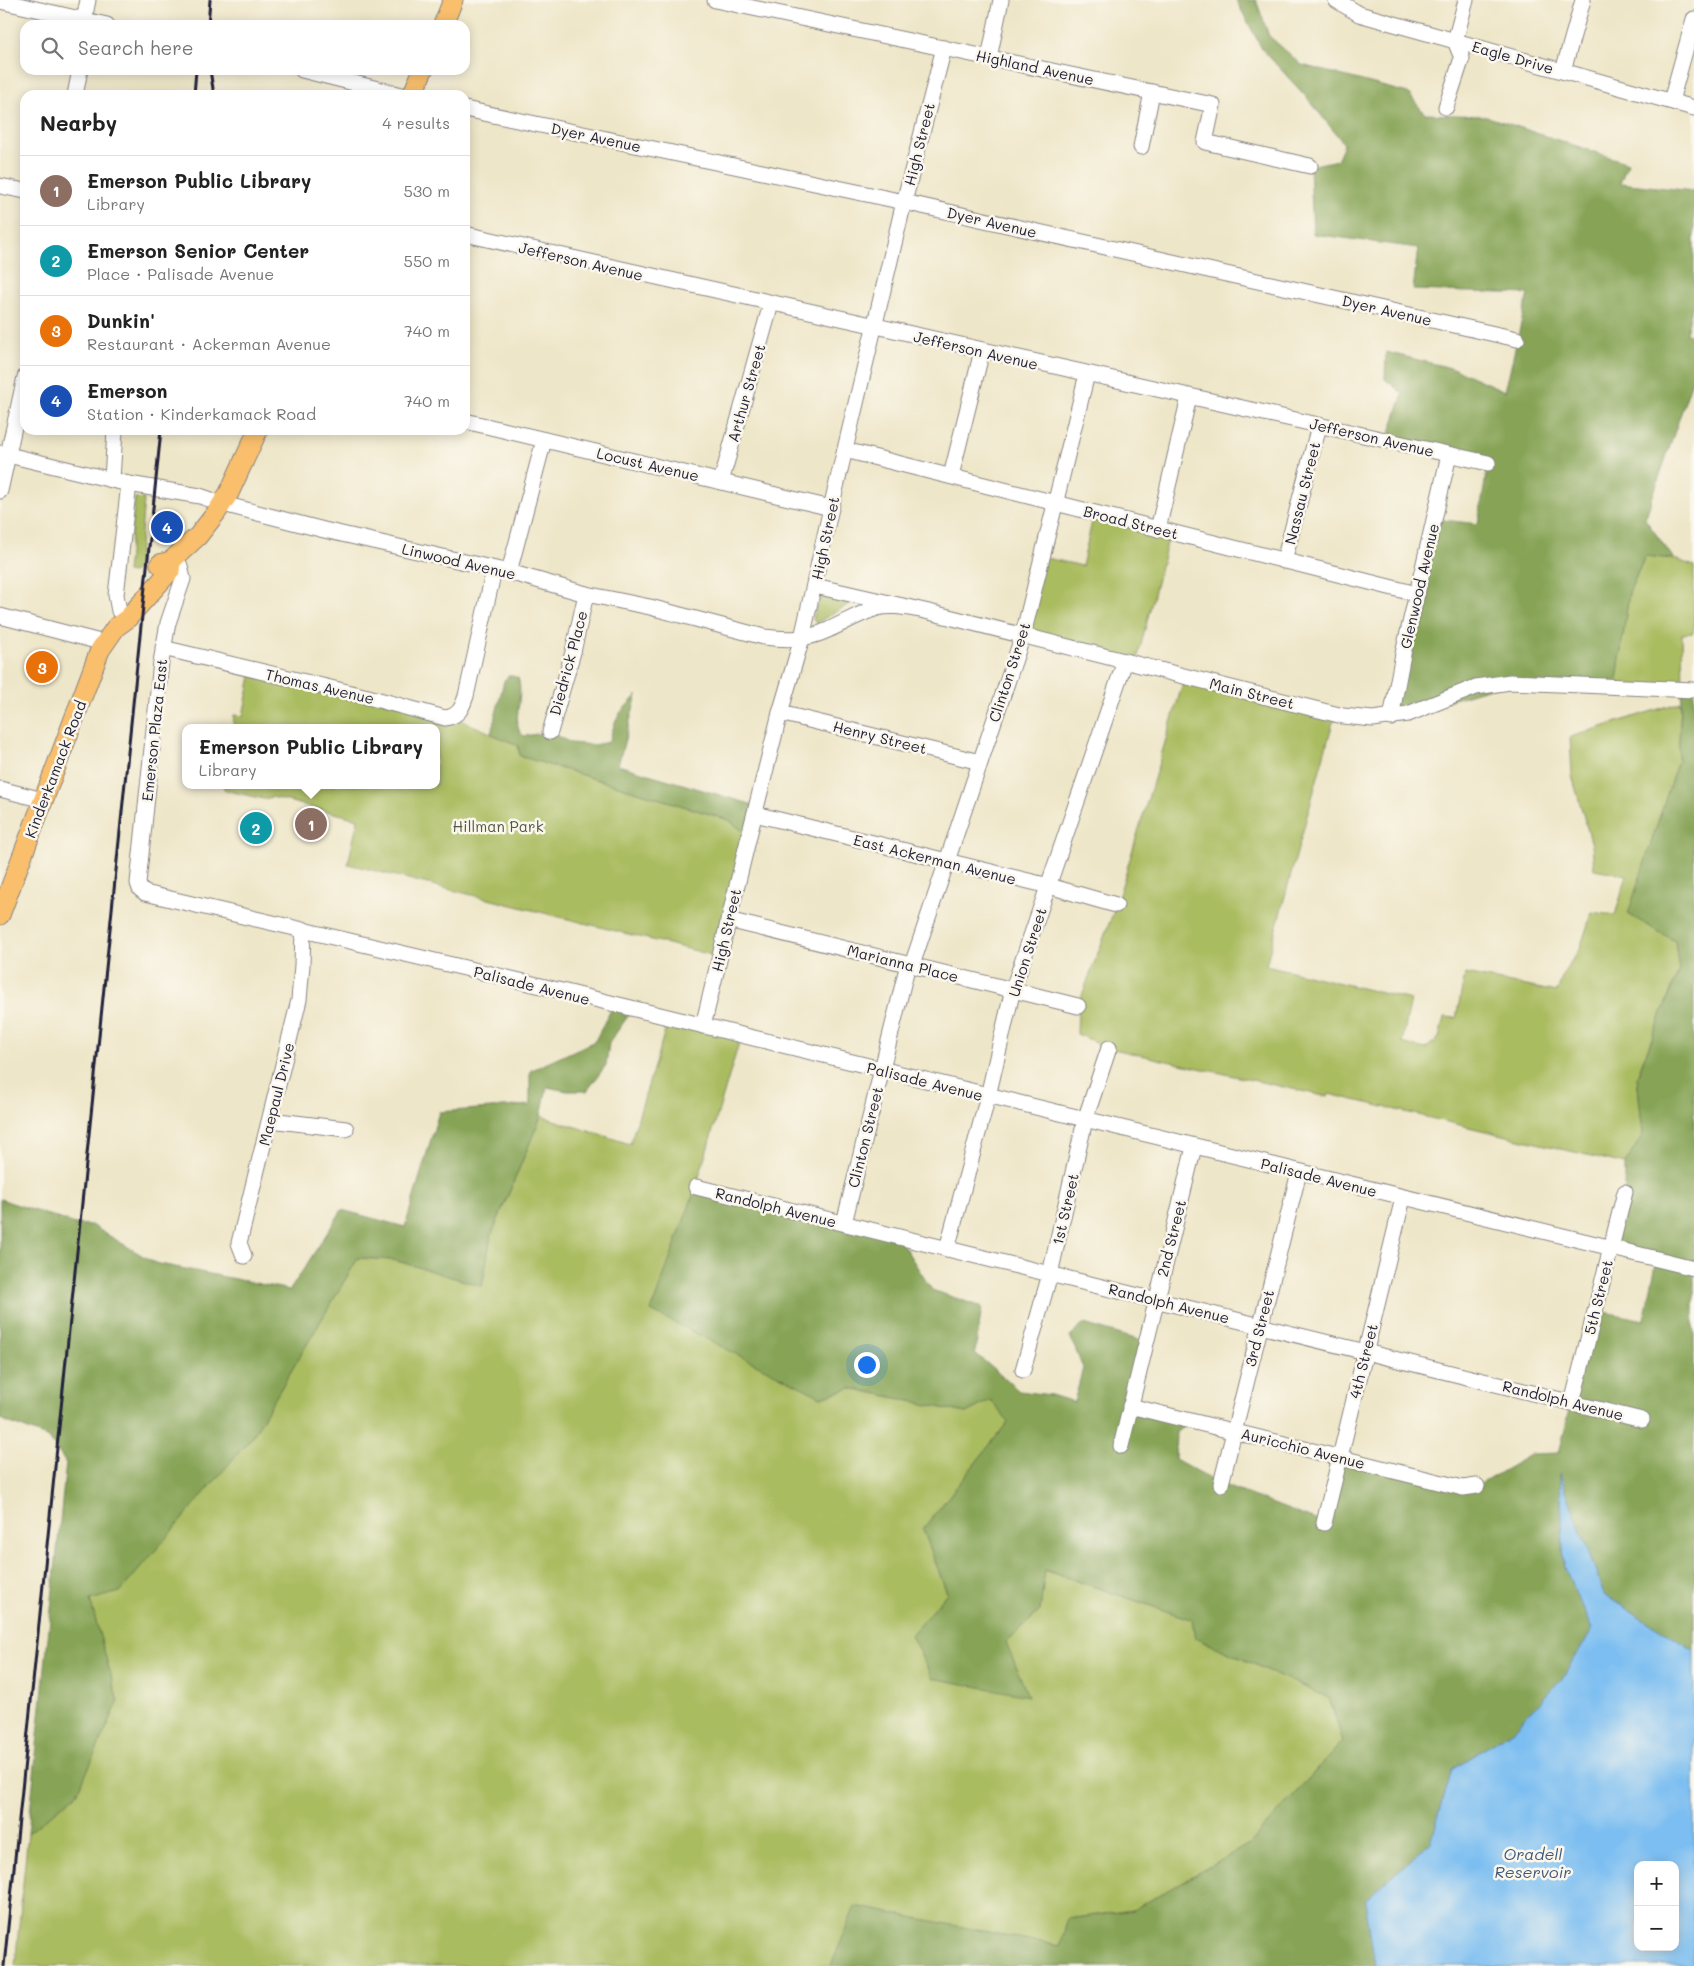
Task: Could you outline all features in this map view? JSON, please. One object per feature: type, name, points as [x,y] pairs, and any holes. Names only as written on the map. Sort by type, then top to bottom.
[{"type":"main road","points":[[445,20],[454,0]]},
{"type":"main road","points":[[414,90],[421,75]]},
{"type":"main road","name":"Kinderkamack Road","points":[[0,915],[104,642],[117,619],[127,619],[170,571],[173,559],[198,536],[223,504],[256,435]]},
{"type":"street","points":[[83,20],[88,0]]},
{"type":"street","name":"Highland Avenue","points":[[715,0],[1213,105],[1205,142],[1310,166]]},
{"type":"street","points":[[989,58],[1001,0]]},
{"type":"street","name":"Eagle Drive","points":[[1336,0],[1359,14],[1694,108]]},
{"type":"street","points":[[1446,107],[1462,58],[1455,41],[1466,0]]},
{"type":"street","points":[[1563,71],[1583,0]]},
{"type":"street","points":[[0,1],[75,20]]},
{"type":"street","points":[[1671,101],[1694,19]]},
{"type":"street","name":"High Street","points":[[703,1026],[780,713],[802,638],[904,202],[944,48]]},
{"type":"street","points":[[76,90],[79,75]]},
{"type":"street","points":[[322,75],[382,90]]},
{"type":"street","points":[[1141,147],[1152,92]]},
{"type":"street","name":"Dyer Avenue","points":[[470,110],[904,202],[1518,339]]},
{"type":"street","points":[[0,186],[20,190]]},
{"type":"street","name":"Jefferson Avenue","points":[[470,235],[1488,463]]},
{"type":"street","name":"Arthur Street","points":[[721,482],[771,304]]},
{"type":"street","points":[[951,476],[982,351]]},
{"type":"street","name":"Clinton Street","points":[[844,1224],[881,1070],[910,964],[1023,635],[1087,374]]},
{"type":"street","points":[[0,491],[4,454],[20,395]]},
{"type":"street","points":[[1158,529],[1189,397]]},
{"type":"street","name":"Locust Avenue","points":[[470,422],[831,508]]},
{"type":"street","name":"Nassau Street","points":[[1284,561],[1319,426]]},
{"type":"street","points":[[112,480],[115,435]]},
{"type":"street","points":[[509,572],[544,440]]},
{"type":"street","name":"Broad Street","points":[[845,450],[1417,594]]},
{"type":"street","name":"Linwood Avenue","points":[[4,454],[128,484],[200,496],[223,504],[494,570],[509,572],[586,594],[650,606],[781,640],[802,638],[827,631],[862,613],[878,608],[895,606],[915,609]]},
{"type":"street","name":"Glenwood Avenue","points":[[1391,718],[1449,455]]},
{"type":"street","points":[[117,619],[116,595],[128,484]]},
{"type":"street","name":"Emerson Plaza East","points":[[156,896],[145,893],[140,889],[138,883],[157,684],[168,623],[183,578],[180,566],[173,559]]},
{"type":"street","name":"Thomas Avenue","points":[[163,648],[376,699],[445,718],[452,717],[462,707],[466,696],[494,570]]},
{"type":"street","name":"Main Street","points":[[814,586],[1023,635],[1343,716],[1391,718],[1424,709],[1458,693],[1493,684],[1510,682],[1694,690]]},
{"type":"street","name":"Diedrick Place","points":[[550,732],[573,652],[586,594]]},
{"type":"street","points":[[0,616],[104,642]]},
{"type":"street","name":"Union Street","points":[[947,1249],[988,1096],[1013,989],[1125,661]]},
{"type":"street","name":"Henry Street","points":[[780,713],[980,762]]},
{"type":"street","points":[[0,790],[43,800]]},
{"type":"street","name":"East Ackerman Avenue","points":[[755,814],[1049,886],[1116,905]]},
{"type":"street","name":"Palisade Avenue","points":[[156,896],[303,929],[1694,1268]]},
{"type":"street","name":"Marianna Place","points":[[728,920],[1078,1006]]},
{"type":"street","name":"Maepaul Drive","points":[[244,1256],[240,1242],[299,1000],[303,929]]},
{"type":"street","name":"1st Street","points":[[1023,1370],[1050,1274],[1085,1120],[1109,1048]]},
{"type":"street","points":[[270,1120],[346,1129]]},
{"type":"street","name":"2nd Street","points":[[1121,1446],[1194,1147]]},
{"type":"street","name":"3rd Street","points":[[1221,1484],[1299,1172]]},
{"type":"street","name":"Randolph Avenue","points":[[696,1187],[1642,1420]]},
{"type":"street","name":"5th Street","points":[[1572,1403],[1625,1192]]},
{"type":"street","name":"4th Street","points":[[1324,1523],[1403,1198]]},
{"type":"street","name":"Auricchio Avenue","points":[[1130,1406],[1464,1488],[1476,1486]]},
{"type":"green space","points":[[1236,0],[1256,0],[1269,36],[1302,65],[1408,93],[1425,114],[1485,116],[1628,163],[1620,183],[1694,191],[1694,299],[1686,334],[1694,336],[1694,375],[1645,519],[1674,559],[1645,556],[1629,592],[1616,687],[1510,682],[1391,718],[1435,519],[1478,524],[1488,464],[1387,441],[1403,394],[1385,379],[1386,352],[1455,369],[1505,391],[1528,294],[1413,290],[1418,248],[1313,234],[1310,166],[1337,160],[1344,144],[1309,100],[1262,49]]},
{"type":"green space","points":[[135,498],[144,499],[138,568],[132,573],[127,572]]},
{"type":"green space","points":[[1094,513],[1170,532],[1136,664],[1023,635],[1042,557],[1082,566]]},
{"type":"green space","points":[[1645,556],[1674,559],[1694,566],[1694,629],[1693,633],[1682,634],[1683,690],[1616,687],[1629,593]]},
{"type":"green space","points":[[819,594],[854,600],[816,623],[813,619]]},
{"type":"green space","name":"Hillman Park","points":[[252,671],[454,717],[518,745],[520,756],[729,820],[749,836],[720,957],[348,864],[358,819],[272,797],[264,799],[224,789],[440,789],[440,724],[233,724],[234,715],[243,716]]},
{"type":"green space","points":[[508,676],[518,678],[520,694],[517,718],[520,731],[524,736],[544,733],[553,734],[571,743],[593,745],[609,742],[620,713],[637,695],[618,765],[757,806],[749,836],[729,820],[520,756],[518,745],[491,734],[504,681]]},
{"type":"green space","points":[[1185,676],[1343,716],[1333,722],[1266,965],[1411,1000],[1402,1043],[1425,1049],[1439,1038],[1444,1017],[1456,1018],[1465,974],[1557,992],[1563,974],[1580,948],[1592,912],[1615,915],[1627,875],[1594,869],[1592,845],[1572,776],[1570,737],[1681,702],[1678,760],[1629,914],[1675,941],[1679,970],[1637,1076],[1643,1134],[1625,1164],[1329,1094],[1328,1097],[1109,1048],[1077,1034],[1078,1006],[1116,905]]},
{"type":"green space","points":[[1682,690],[1694,690],[1694,1650],[1604,1595],[1560,1476],[1564,1568],[1593,1629],[1561,1680],[1513,1730],[1452,1770],[1431,1842],[1365,1900],[1375,1966],[831,1966],[855,1906],[1060,1946],[1068,1919],[1133,1910],[1249,1844],[1343,1741],[1329,1698],[1196,1638],[1193,1620],[1045,1570],[1040,1611],[1006,1642],[1028,1696],[932,1678],[911,1635],[947,1593],[923,1529],[1008,1422],[991,1400],[966,1413],[851,1388],[821,1397],[651,1311],[696,1187],[898,1237],[932,1290],[982,1307],[975,1353],[1019,1391],[1051,1395],[1074,1402],[1083,1368],[1070,1336],[1084,1324],[1146,1342],[1130,1406],[1194,1421],[1176,1432],[1175,1459],[1221,1484],[1323,1523],[1340,1457],[1477,1486],[1532,1454],[1559,1453],[1595,1310],[1644,1320],[1657,1260],[1610,1248],[1625,1192],[1625,1164],[1643,1134],[1637,1077],[1679,970],[1675,941],[1628,914],[1678,760]]},
{"type":"green space","points":[[614,1004],[633,1009],[609,1043],[606,1065],[587,1091],[567,1091],[547,1087],[541,1116],[491,1236],[482,1286],[394,1260],[358,1258],[252,1437],[120,1592],[90,1600],[118,1702],[77,1794],[28,1833],[66,1463],[49,1438],[0,1419],[0,1199],[75,1224],[91,1225],[155,1263],[290,1290],[342,1210],[405,1227],[439,1112],[530,1105],[530,1071],[595,1041]]},
{"type":"green space","points":[[669,1018],[741,1036],[696,1187],[821,1397],[850,1388],[966,1413],[992,1399],[1008,1422],[923,1529],[947,1593],[912,1635],[1006,1642],[1040,1611],[1044,1570],[1193,1620],[1196,1638],[1329,1698],[1343,1741],[1249,1844],[1133,1910],[1068,1919],[1060,1946],[856,1907],[831,1966],[15,1966],[28,1833],[77,1794],[118,1702],[90,1600],[252,1437],[358,1258],[394,1260],[482,1286],[491,1236],[541,1116],[630,1144]]},
{"type":"water","name":"Oradell Reservoir","points":[[1560,1474],[1604,1595],[1694,1650],[1694,1966],[1375,1966],[1365,1900],[1431,1842],[1452,1770],[1513,1730],[1561,1680],[1593,1629],[1564,1568]]},
{"type":"railway","points":[[208,20],[210,0]]},
{"type":"railway","points":[[194,90],[196,75]]},
{"type":"railway","points":[[211,75],[213,90]]},
{"type":"railway","points":[[4,1966],[160,435]]},
{"type":"place","name":"Emerson","points":[[167,527]]},
{"type":"place","name":"Dunkin'","points":[[42,667]]},
{"type":"place","name":"Emerson Public Library","points":[[311,824]]},
{"type":"place","name":"Emerson Senior Center","points":[[256,828]]}]
